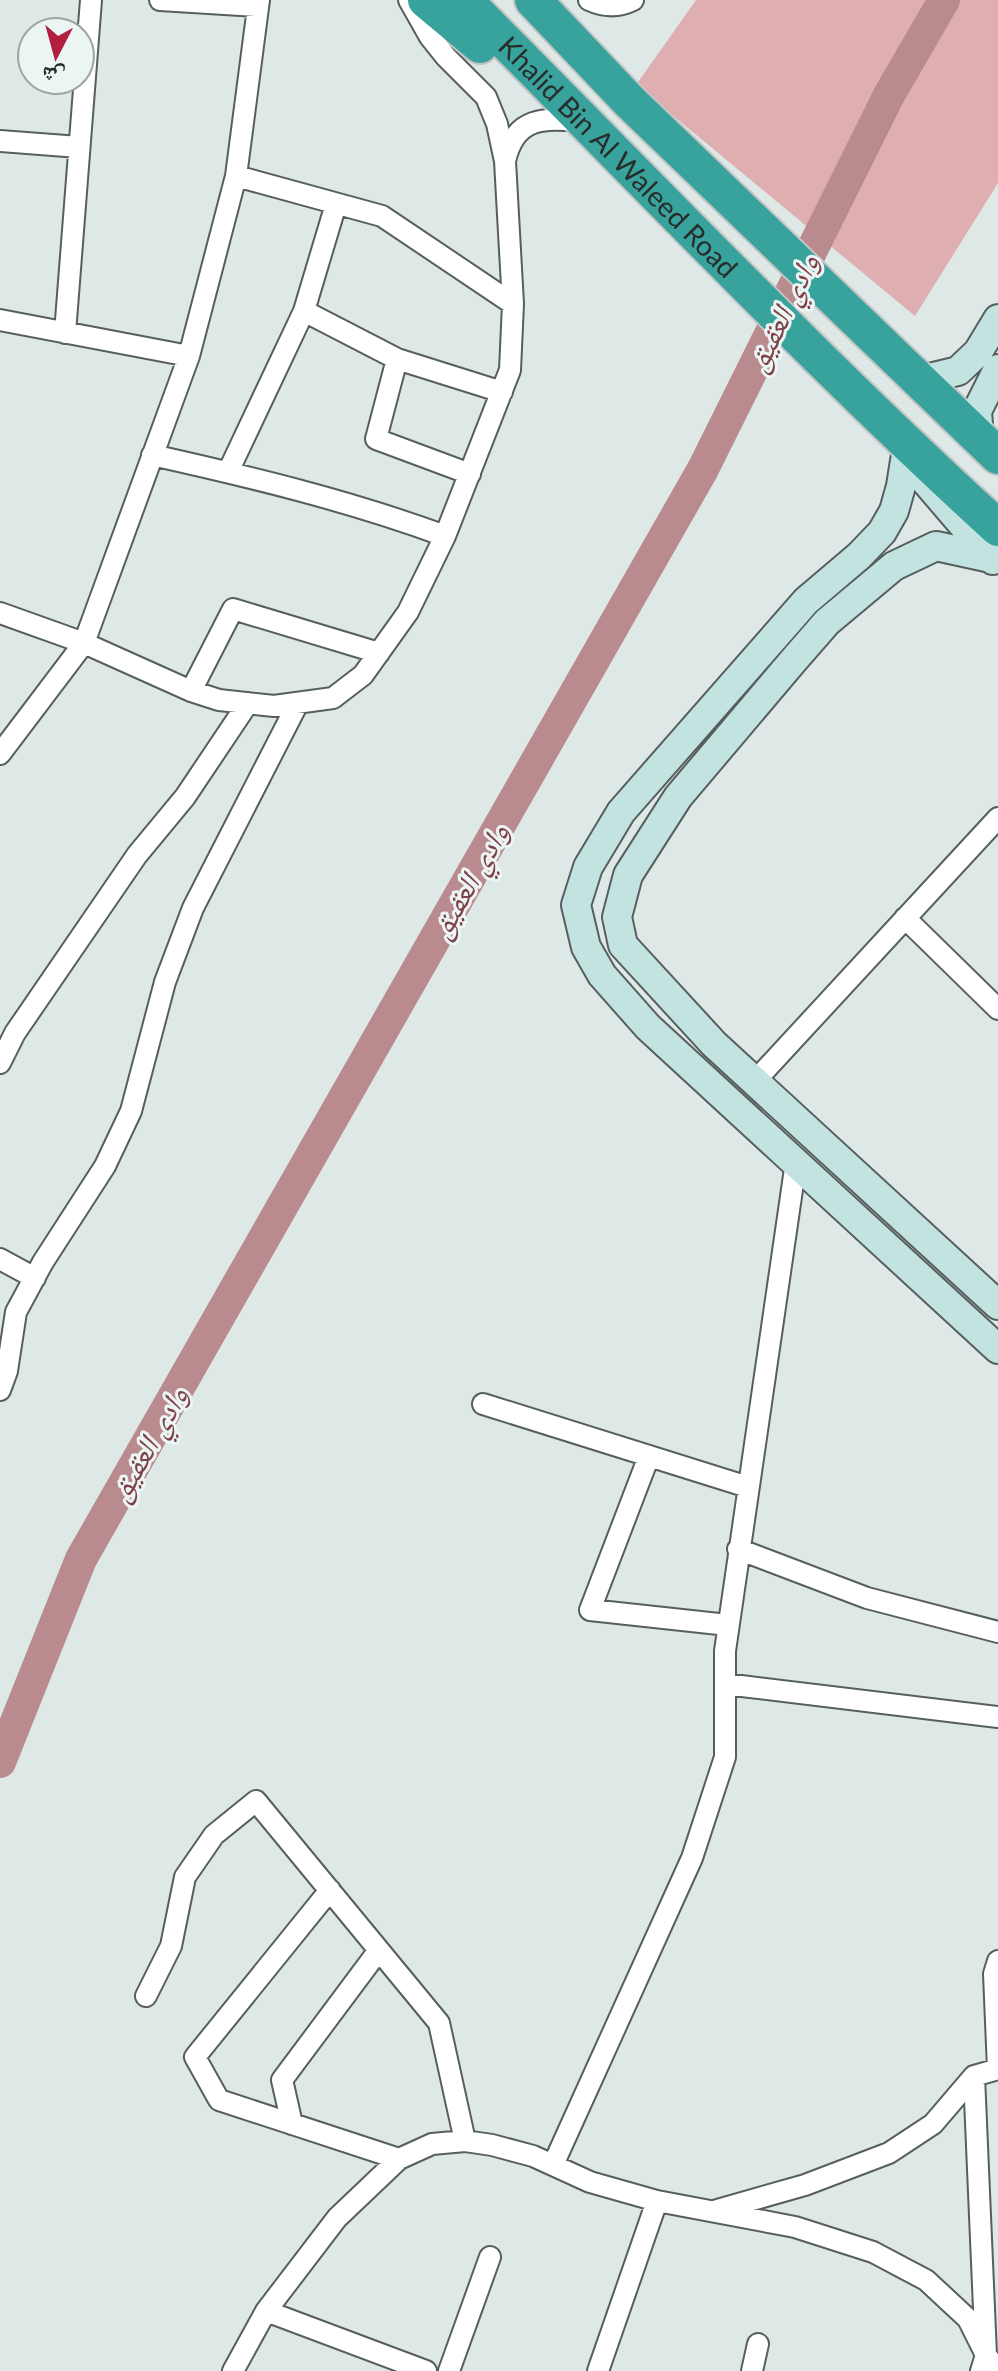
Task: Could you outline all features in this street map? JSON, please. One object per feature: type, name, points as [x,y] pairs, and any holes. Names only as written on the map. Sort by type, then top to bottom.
[{"type":"highway","points":[[426,0],[483,47],[520,59]]},
{"type":"highway","name":"Khalid Bin Al Waleed Road","points":[[464,0],[894,435],[996,551]]},
{"type":"highway","name":"Khalid Bin Al Waleed Road","points":[[541,4],[629,101],[916,376],[988,434]]},
{"type":"street","points":[[65,333],[91,0]]},
{"type":"street","points":[[0,754],[84,643],[189,356],[236,176],[258,3],[160,0]]},
{"type":"street","points":[[0,613],[84,643],[191,691],[219,700],[274,706],[333,698],[363,675],[408,612],[445,536],[510,370],[513,304],[505,161],[497,124],[486,97],[430,37],[409,0]]},
{"type":"street","points":[[589,0],[616,6],[633,0]]},
{"type":"street","points":[[505,161],[512,140],[533,122],[551,119],[591,130]]},
{"type":"street","points":[[0,141],[79,147]]},
{"type":"street","points":[[236,176],[382,216],[513,304]]},
{"type":"street","points":[[228,472],[304,311],[336,204]]},
{"type":"street","points":[[304,311],[397,359],[502,392]]},
{"type":"street","points":[[916,376],[958,371],[978,352],[998,319]]},
{"type":"street","points":[[0,320],[189,356]]},
{"type":"street","points":[[397,359],[376,439],[470,474]]},
{"type":"street","points":[[988,434],[998,369]]},
{"type":"street","points":[[894,435],[901,486],[894,511],[882,532],[806,601],[621,812],[588,867],[576,905],[586,947],[602,975],[648,1027],[998,1349]]},
{"type":"street","points":[[152,455],[385,514],[445,536]]},
{"type":"street","points":[[995,1297],[714,1044],[623,945],[617,917],[628,875],[678,797],[827,622],[894,566],[936,546],[996,551]]},
{"type":"street","points":[[806,601],[827,622]]},
{"type":"street","points":[[191,691],[233,609],[379,653]]},
{"type":"street","points":[[0,1063],[15,1033],[137,855],[185,797],[248,703]]},
{"type":"street","points":[[0,1390],[7,1371],[16,1312],[105,1166],[131,1111],[165,982],[193,908],[298,703]]},
{"type":"street","points":[[755,1081],[998,818]]},
{"type":"street","points":[[905,918],[998,1009]]},
{"type":"street","points":[[553,2165],[692,1858],[725,1757],[725,1651],[728,1625],[796,1162]]},
{"type":"street","points":[[0,1259],[35,1278]]},
{"type":"street","points":[[483,1404],[748,1487]]},
{"type":"street","points":[[649,1456],[590,1610],[728,1625]]},
{"type":"street","points":[[738,1549],[867,1598],[998,1632]]},
{"type":"street","points":[[725,1684],[998,1717]]},
{"type":"street","points":[[146,1996],[171,1946],[185,1877],[214,1835],[256,1801],[439,2023],[465,2141]]},
{"type":"street","points":[[330,1890],[195,2057],[219,2100],[399,2159]]},
{"type":"street","points":[[292,2124],[282,2080],[379,1950]]},
{"type":"street","points":[[713,2211],[805,2185],[889,2153],[933,2124],[974,2076],[998,2069],[994,1974],[998,1961]]},
{"type":"street","points":[[974,2076],[988,2366]]},
{"type":"street","points":[[233,2371],[266,2311],[337,2218],[399,2159],[432,2144],[465,2141],[533,2156],[590,2182],[657,2201],[795,2227],[873,2252],[926,2280],[958,2309],[968,2319],[988,2366]]},
{"type":"street","points":[[598,2371],[657,2201]]},
{"type":"street","points":[[449,2371],[490,2257]]},
{"type":"street","points":[[266,2311],[426,2371]]},
{"type":"street","points":[[752,2371],[758,2344]]},
{"type":"shaded area","points":[[696,0],[998,0],[998,183],[915,316],[636,85]]},
{"type":"waterway","name":"وادي العقيق","points":[[0,1762],[81,1559],[703,469],[889,95],[944,0]]}]
